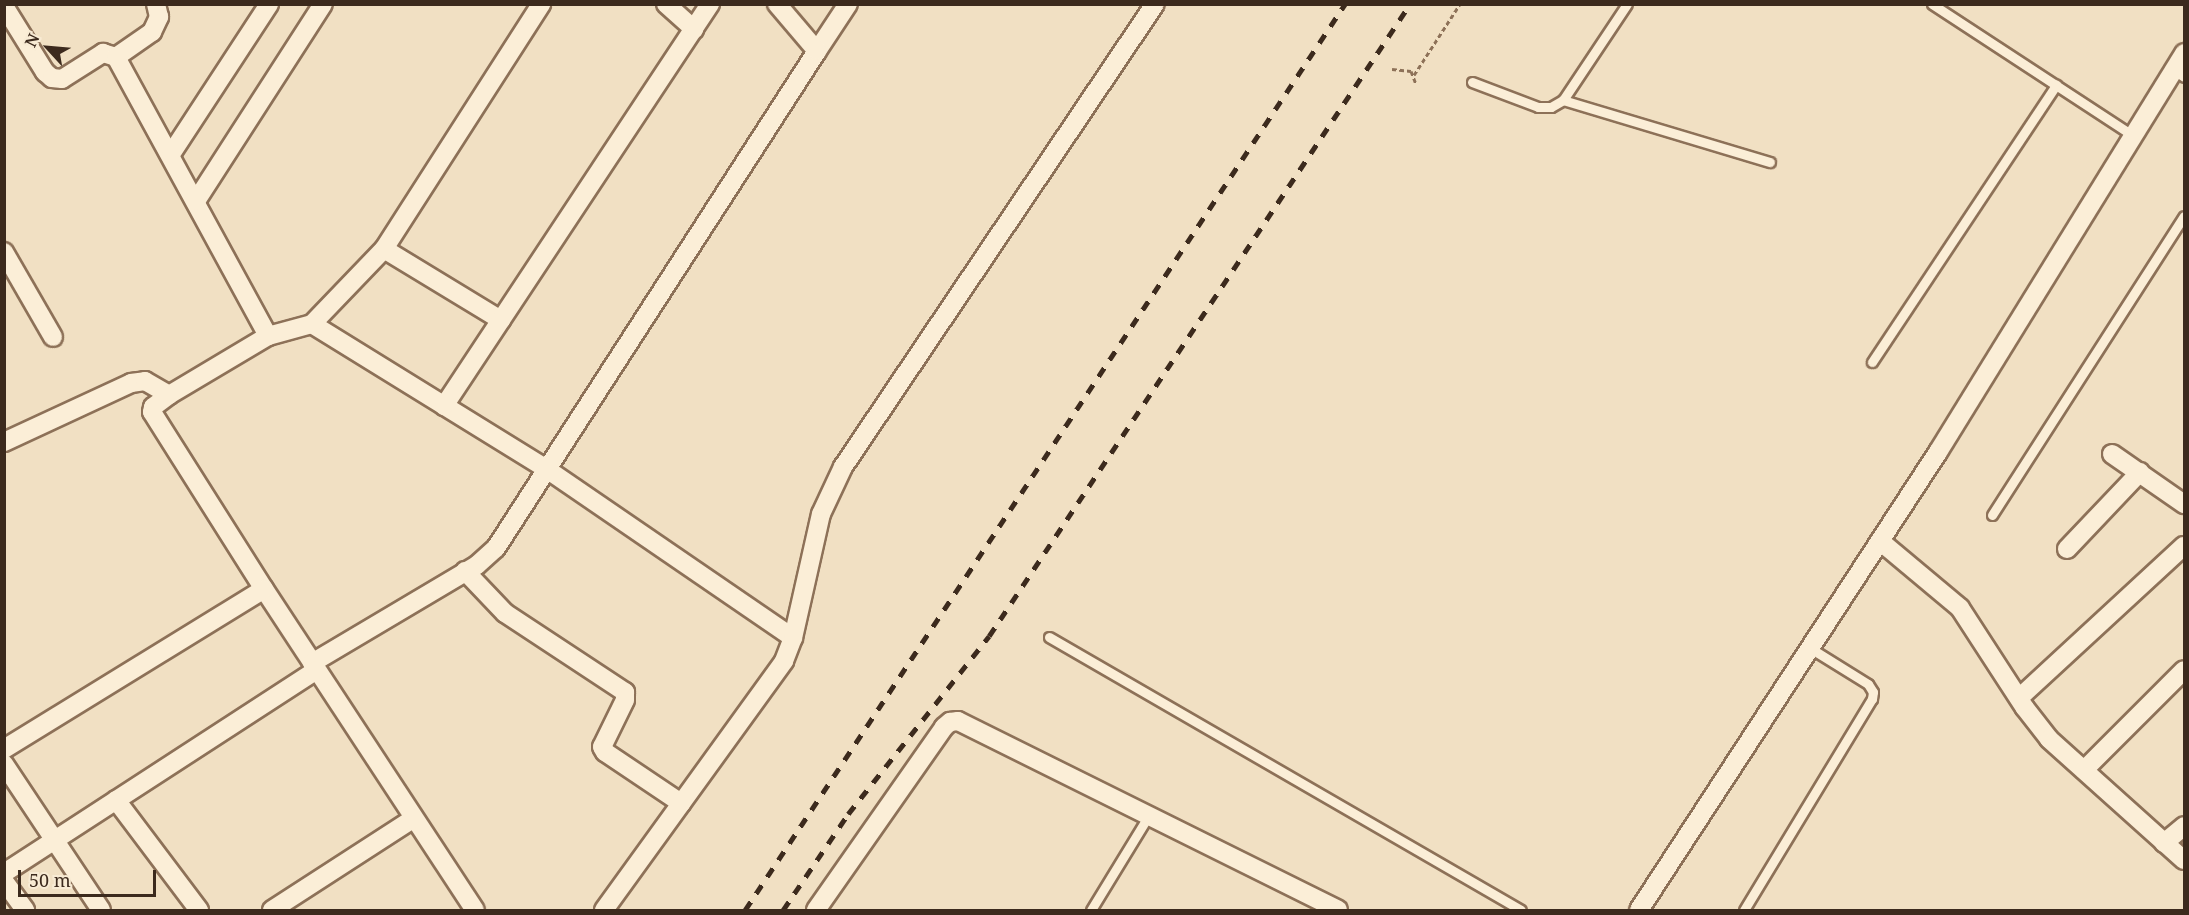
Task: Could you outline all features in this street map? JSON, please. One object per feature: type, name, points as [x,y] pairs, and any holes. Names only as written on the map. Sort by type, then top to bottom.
[{"type":"street","points":[[116,57],[152,32],[159,17],[156,4]]},
{"type":"street","points":[[171,154],[269,4]]},
{"type":"street","points":[[196,201],[323,4]]},
{"type":"street","points":[[475,910],[264,589],[152,412],[153,407],[169,395],[268,336],[312,324],[384,249],[541,4]]},
{"type":"street","points":[[666,4],[694,29]]},
{"type":"street","points":[[444,406],[710,4]]},
{"type":"street","points":[[777,4],[817,51]]},
{"type":"street","points":[[4,873],[117,800],[314,666],[465,571],[496,548],[848,4]]},
{"type":"street","points":[[604,910],[776,674],[793,638],[821,514],[843,467],[1155,4]]},
{"type":"street","points":[[4,6],[45,72],[52,78],[63,80],[103,53],[116,57],[171,154],[268,336]]},
{"type":"street","points":[[1639,910],[1880,541],[2134,136],[2179,74],[2184,53]]},
{"type":"street","points":[[384,249],[501,320]]},
{"type":"street","points":[[4,252],[53,337]]},
{"type":"street","points":[[312,324],[548,470],[793,638]]},
{"type":"street","points":[[4,442],[131,383],[144,381],[169,395]]},
{"type":"street","points":[[2112,454],[2184,504]]},
{"type":"street","points":[[2067,549],[2140,472]]},
{"type":"street","points":[[1880,541],[1960,608],[2049,739],[2184,860]]},
{"type":"street","points":[[2019,698],[2184,546]]},
{"type":"street","points":[[465,571],[505,613],[625,692],[625,700],[602,747],[605,752],[681,803]]},
{"type":"street","points":[[4,749],[264,589]]},
{"type":"street","points":[[2084,770],[2184,670]]},
{"type":"street","points":[[816,910],[950,722],[958,721],[1338,910]]},
{"type":"street","points":[[4,764],[101,910]]},
{"type":"street","points":[[117,800],[199,910]]},
{"type":"street","points":[[272,910],[414,818]]},
{"type":"street","points":[[2164,843],[2184,826]]},
{"type":"street","points":[[4,881],[26,910]]},
{"type":"lane","points":[[1472,82],[1538,106],[1551,107],[1563,100],[1627,4]]},
{"type":"lane","points":[[1932,4],[2134,136]]},
{"type":"lane","points":[[1872,362],[2056,85]]},
{"type":"lane","points":[[1563,100],[1770,162]]},
{"type":"lane","points":[[1992,515],[2184,216]]},
{"type":"lane","points":[[1049,637],[1521,910]]},
{"type":"lane","points":[[1744,910],[1872,699],[1873,692],[1868,684],[1810,648]]},
{"type":"lane","points":[[1091,910],[1149,815]]},
{"type":"path","points":[[1414,75],[1460,4]]},
{"type":"path","points":[[1392,69],[1411,71],[1416,84]]},
{"type":"railway","points":[[745,910],[1345,4]]},
{"type":"railway","points":[[783,910],[848,814],[989,636],[1410,4]]}]
